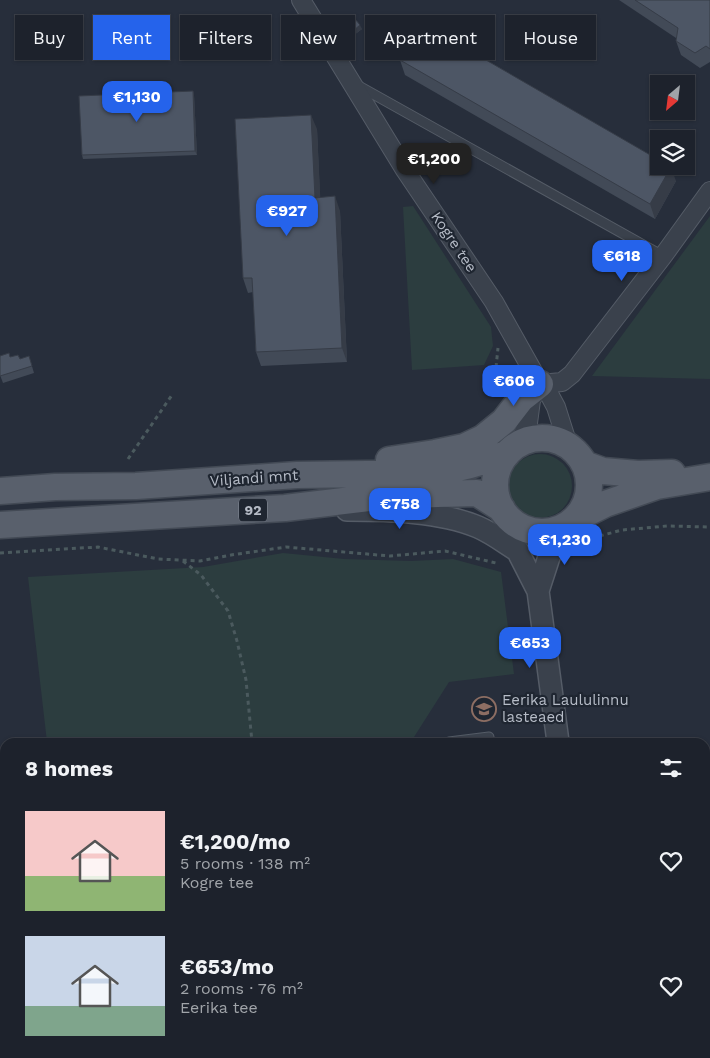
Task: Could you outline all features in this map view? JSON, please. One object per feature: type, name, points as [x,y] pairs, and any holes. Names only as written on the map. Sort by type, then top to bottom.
[{"type":"main road","points":[[297,475],[464,447],[483,438],[504,421],[521,398],[540,384]]},
{"type":"main road","points":[[710,473],[638,474],[603,471],[552,439],[535,439],[513,450],[497,471],[496,491],[502,509],[513,522],[528,530],[546,532],[576,529],[605,504],[657,486],[710,477]]},
{"type":"main road","name":"Viljandi mnt","points":[[0,491],[55,487],[136,486],[297,475],[436,473],[470,465],[513,450]]},
{"type":"main road","points":[[576,454],[590,483],[586,502],[576,529]]},
{"type":"main road","name":"Viljandi mnt","points":[[0,525],[284,508],[377,497],[437,494],[477,494],[502,509]]},
{"type":"street","name":"Kogre tee","points":[[301,0],[405,170],[494,302],[540,384],[549,394],[576,454]]},
{"type":"street","points":[[513,450],[528,423],[531,400],[540,384],[562,382],[572,374],[663,256],[710,190]]},
{"type":"street","points":[[284,508],[380,510],[439,516],[458,520],[490,533],[520,556]]},
{"type":"street","points":[[502,509],[520,556],[538,592],[557,738]]},
{"type":"street","points":[[538,592],[549,557],[576,529]]},
{"type":"lane","points":[[351,82],[663,256]]},
{"type":"path","points":[[128,458],[172,395]]},
{"type":"path","points":[[576,529],[622,530],[667,526],[710,527]]},
{"type":"path","points":[[0,553],[98,547],[158,559],[200,561],[286,547],[390,556],[445,551],[501,564],[520,556]]},
{"type":"path","points":[[183,560],[201,575],[228,611],[246,680],[252,738]]},
{"type":"shaded area","points":[[413,206],[491,327],[493,346],[484,365],[412,370],[403,207]]},
{"type":"shaded area","points":[[710,216],[710,379],[592,376]]},
{"type":"shaded area","points":[[540,454],[552,457],[563,463],[569,474],[572,486],[569,498],[563,509],[552,515],[540,518],[528,515],[517,509],[511,498],[508,486],[511,474],[517,463],[528,457]]},
{"type":"shaded area","points":[[283,553],[344,559],[411,561],[453,559],[501,572],[514,674],[449,682],[414,737],[47,738],[28,577],[203,567]]},
{"type":"building","points":[[635,0],[710,0],[710,49],[706,46],[695,53],[676,41],[678,28]]},
{"type":"building","points":[[355,19],[360,25],[355,29]]},
{"type":"building","points":[[400,60],[486,60],[650,155],[650,175],[666,175],[650,204]]},
{"type":"building","points":[[193,91],[195,151],[82,155],[79,96]]},
{"type":"building","points":[[311,115],[315,198],[335,196],[342,348],[256,352],[252,278],[243,278],[235,119]]},
{"type":"building","points":[[9,353],[10,357],[18,355],[20,359],[29,356],[32,366],[0,376],[0,356]]},
{"type":"place","name":"Eerika Laululinnu lasteaed","points":[[484,709]]}]
